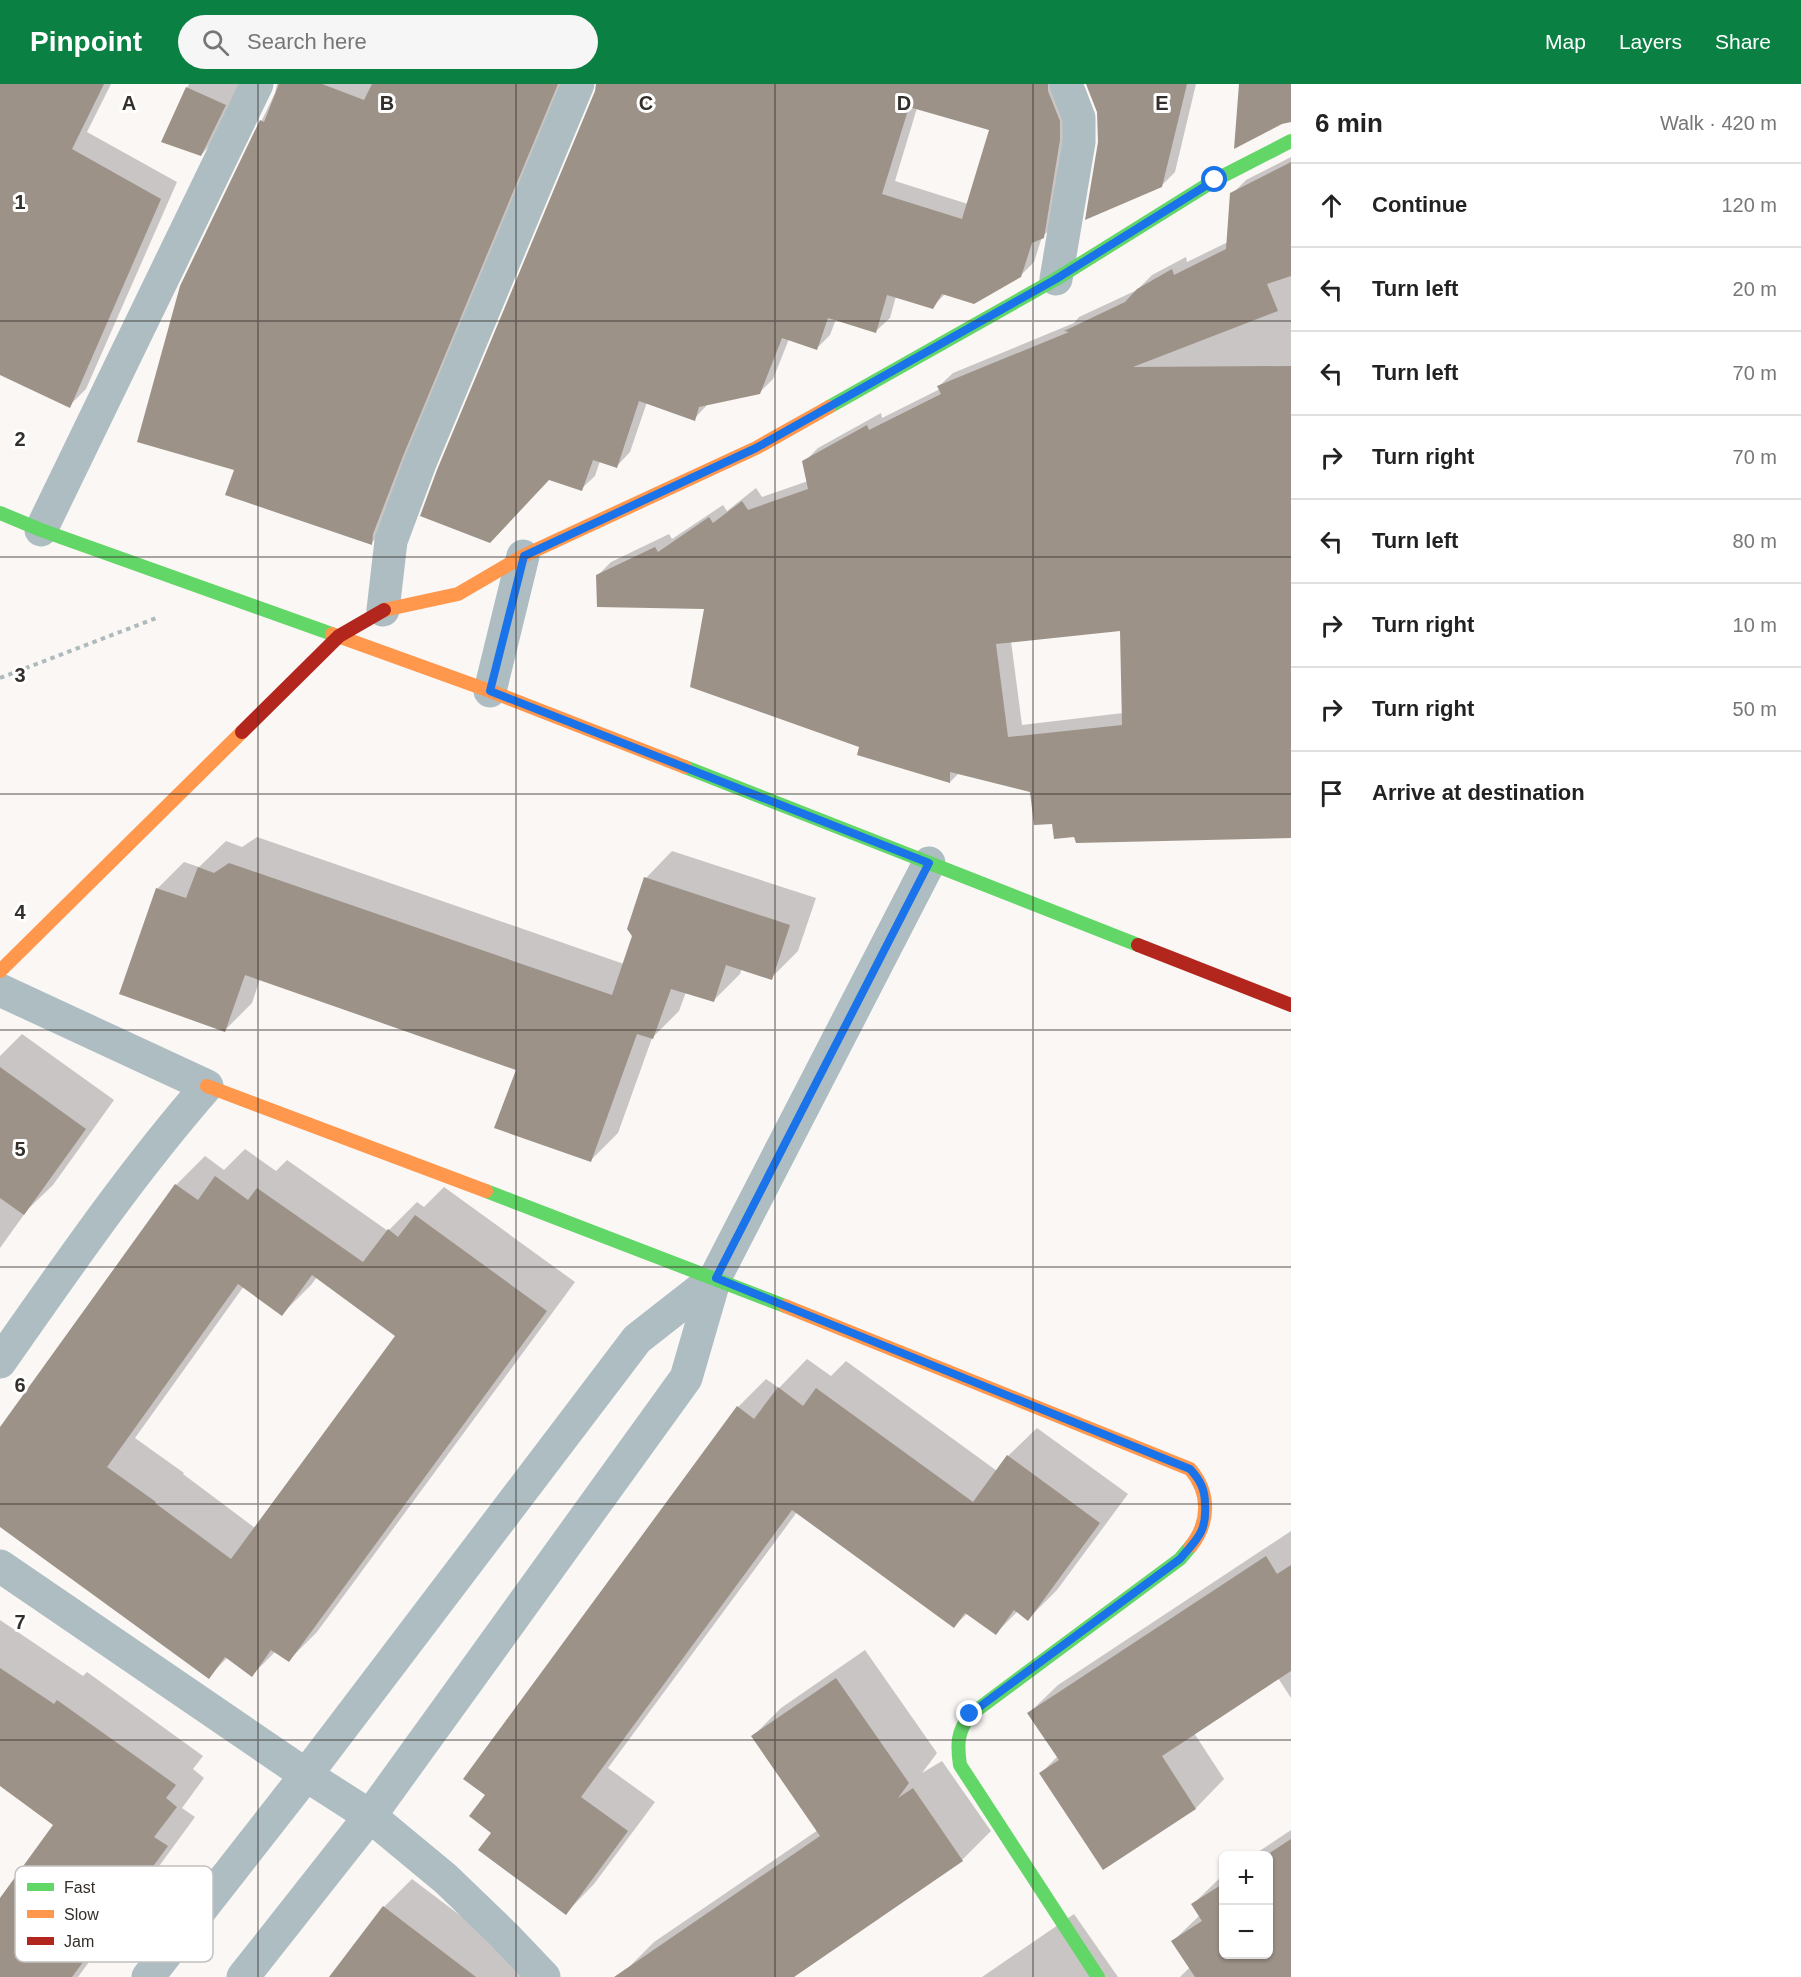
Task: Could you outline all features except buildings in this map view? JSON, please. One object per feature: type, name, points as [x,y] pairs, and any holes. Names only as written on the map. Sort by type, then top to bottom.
[{"type":"street","points":[[41,530],[257,84]]},
{"type":"street","points":[[383,609],[391,541],[420,463],[578,84]]},
{"type":"street","points":[[1056,279],[1079,142],[1079,118],[1066,84]]},
{"type":"street","points":[[0,971],[339,636],[383,609],[458,594],[524,556],[756,448],[1056,279],[1215,180],[1291,141]]},
{"type":"street","points":[[0,513],[41,530],[490,691],[1291,1005]]},
{"type":"street","points":[[490,691],[524,556]]},
{"type":"street","points":[[243,1977],[370,1816],[686,1378],[716,1278],[929,863]]},
{"type":"street","points":[[0,990],[207,1086],[716,1278],[1190,1469],[1200,1480],[1205,1495],[1206,1521],[1197,1539],[1180,1559],[970,1714],[959,1728],[957,1745],[960,1765],[1098,1977]]},
{"type":"street","points":[[0,1362],[105,1214],[171,1128],[207,1086]]},
{"type":"street","points":[[213,1894],[637,1339],[716,1278]]},
{"type":"street","points":[[0,1566],[306,1775],[370,1816],[446,1880],[544,1977]]},
{"type":"street","points":[[148,1977],[160,1962]]},
{"type":"path","points":[[0,678],[220,593]]},
{"type":"traffic: fast","points":[[829,407],[1056,279],[1215,180],[1291,141]]},
{"type":"traffic: fast","points":[[0,513],[41,530],[332,634]]},
{"type":"traffic: fast","points":[[685,767],[1138,945]]},
{"type":"traffic: fast","points":[[486,1191],[785,1306]]},
{"type":"traffic: fast","points":[[1098,1977],[960,1765],[959,1739],[970,1715],[1180,1559],[1191,1546]]},
{"type":"traffic: slow","points":[[384,610],[458,594],[523,556],[756,448],[829,407]]},
{"type":"traffic: slow","points":[[332,634],[490,691],[685,767]]},
{"type":"traffic: slow","points":[[0,971],[242,732]]},
{"type":"traffic: slow","points":[[207,1086],[486,1191]]},
{"type":"traffic: slow","points":[[785,1306],[1190,1469],[1201,1487],[1205,1507],[1202,1527],[1191,1546]]},
{"type":"traffic: jam","points":[[242,732],[339,636],[384,610]]},
{"type":"traffic: jam","points":[[1138,945],[1291,1005]]},
{"type":"route","points":[[970,1714],[1180,1559],[1197,1539],[1206,1521],[1205,1495],[1200,1480],[1190,1469],[716,1278],[929,863],[490,691],[524,556],[756,448],[1056,279],[1215,180]]}]
